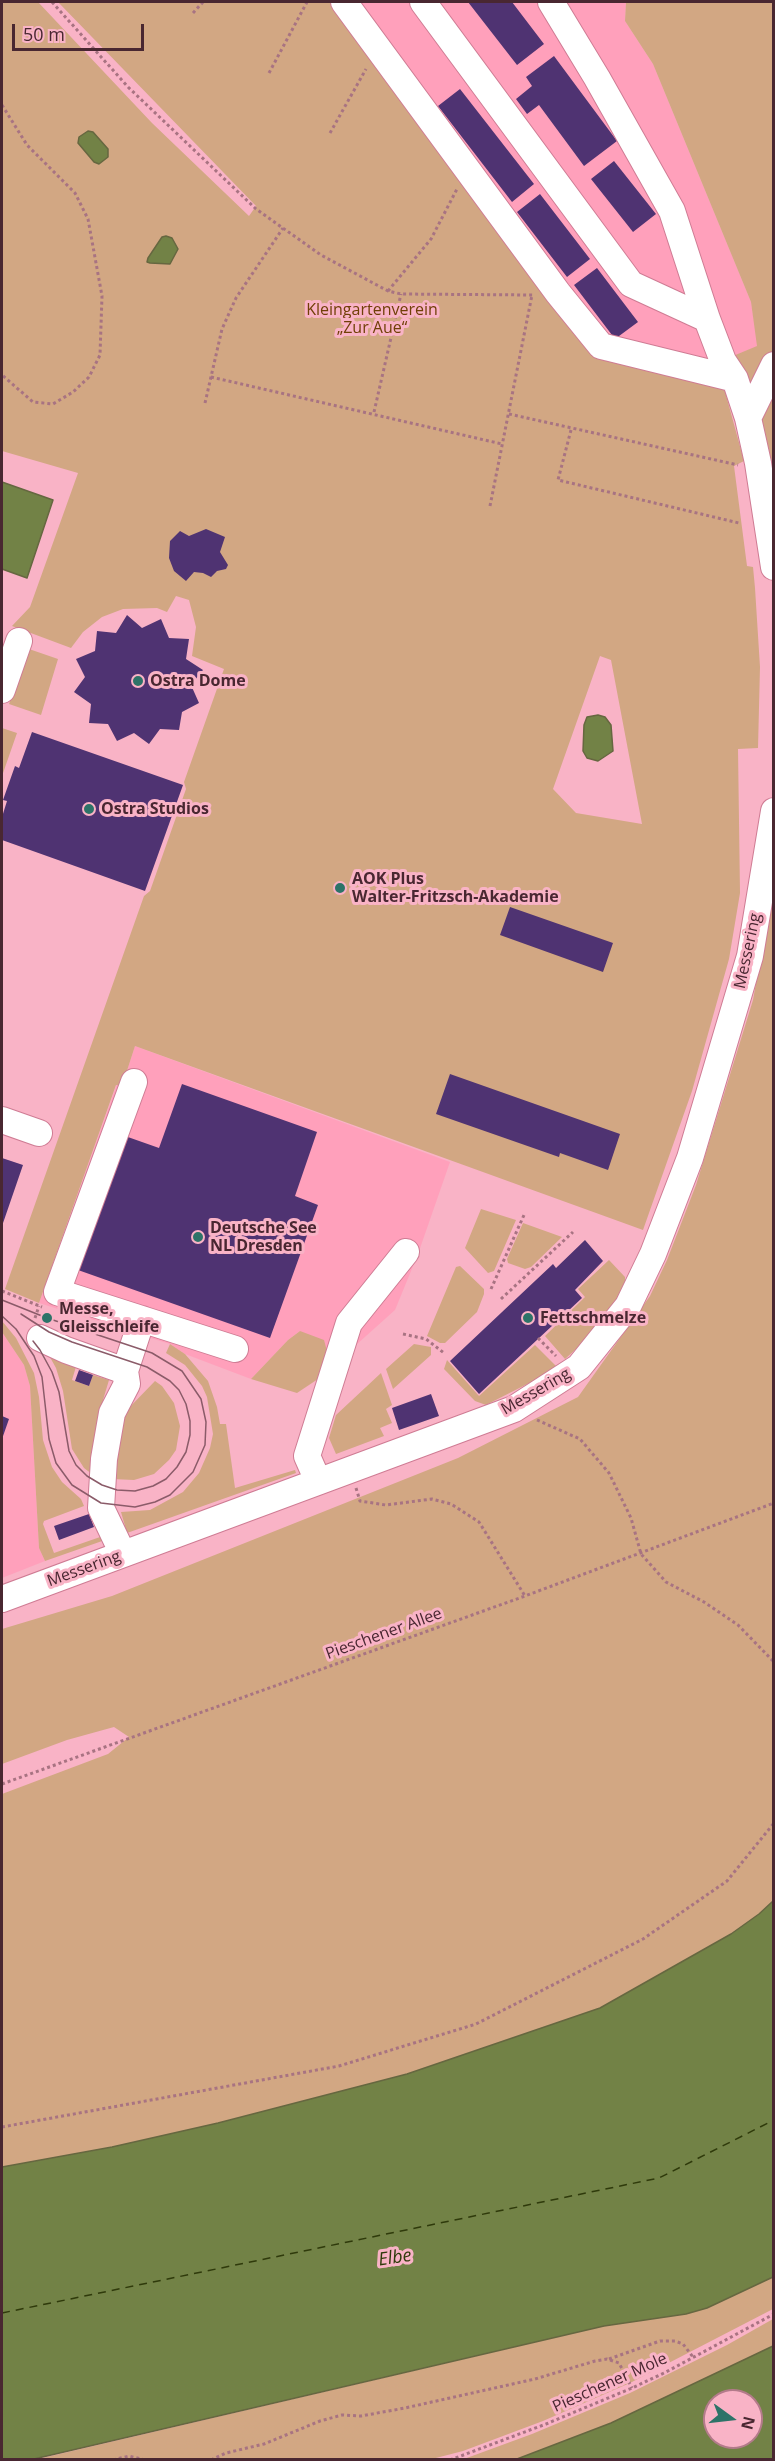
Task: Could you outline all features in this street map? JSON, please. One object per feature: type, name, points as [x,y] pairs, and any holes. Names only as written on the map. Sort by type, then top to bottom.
[{"type":"street","points":[[344,2],[558,293],[601,346],[729,370]]},
{"type":"street","points":[[423,2],[631,284],[707,319]]},
{"type":"street","points":[[551,2],[672,211],[707,319],[748,418],[759,463],[774,567]]},
{"type":"street","points":[[748,418],[774,365]]},
{"type":"street","points":[[2,690],[19,641]]},
{"type":"street","name":"Messering","points":[[2,1599],[514,1409],[579,1367],[628,1306],[653,1254],[690,1158],[750,956],[774,811]]},
{"type":"street","points":[[134,1082],[57,1292],[235,1349]]},
{"type":"street","points":[[2,1120],[39,1133]]},
{"type":"street","points":[[318,1481],[308,1456],[349,1323],[406,1252]]},
{"type":"street","points":[[123,1554],[101,1508],[104,1459],[112,1413],[127,1384],[125,1371],[142,1319]]},
{"type":"street","points":[[40,1338],[125,1371]]},
{"type":"path","points":[[52,2],[128,87],[256,209],[321,255],[388,291],[401,294],[532,295],[558,293]]},
{"type":"path","points":[[193,13],[203,2]]},
{"type":"path","points":[[269,73],[307,2]]},
{"type":"path","points":[[330,133],[377,48]]},
{"type":"path","points":[[2,105],[27,145],[75,193],[88,219],[102,296],[100,355],[89,377],[73,392],[53,404],[33,402],[2,375]]},
{"type":"path","points":[[388,291],[431,239],[454,192],[470,174]]},
{"type":"path","points":[[205,402],[222,329],[236,298],[283,228]]},
{"type":"path","points":[[374,413],[401,294]]},
{"type":"path","points":[[490,506],[532,295]]},
{"type":"path","points":[[211,376],[502,444]]},
{"type":"path","points":[[508,414],[734,466],[759,463]]},
{"type":"path","points":[[571,430],[558,480],[739,523]]},
{"type":"path","points":[[491,1289],[524,1215]]},
{"type":"path","points":[[501,1299],[573,1232]]},
{"type":"path","points":[[403,1334],[426,1339],[444,1353]]},
{"type":"path","points":[[514,1409],[580,1439],[609,1473],[631,1518],[641,1554],[666,1582],[704,1602],[738,1625],[774,1662]]},
{"type":"path","points":[[351,1469],[360,1501],[386,1505],[432,1498],[451,1504],[479,1522],[525,1596]]},
{"type":"path","name":"Pieschener Allee","points":[[2,1784],[641,1554],[774,1503]]},
{"type":"path","points":[[2,2127],[339,2066],[476,2024],[643,1939],[727,1881],[774,1823]]},
{"type":"path","name":"Pieschener Mole","points":[[450,2460],[546,2424],[632,2388],[774,2314]]},
{"type":"path","points":[[211,2460],[226,2453],[264,2444],[320,2421],[342,2415],[360,2416],[405,2408],[535,2379],[607,2359],[660,2341],[675,2341],[683,2344],[693,2357]]},
{"type":"path","points":[[607,2359],[619,2363],[632,2388]]},
{"type":"path","points":[[113,2460],[129,2456],[145,2460]]},
{"type":"shaded area","points":[[352,2],[626,2],[625,21],[653,64],[751,302],[758,346],[708,367],[608,341]]},
{"type":"shaded area","points":[[135,1046],[450,1162],[418,1254],[395,1310],[356,1345],[350,1362],[328,1355],[300,1331],[288,1340],[251,1379],[185,1354],[170,1344],[39,1303],[117,1084],[122,1086]]},
{"type":"shaded area","points":[[2,1332],[24,1365],[30,1386],[39,1548],[45,1561],[2,1578]]},
{"type":"green space","name":"Kleingartenverein „Zur Aue“","points":[[2,2],[38,2],[152,123],[249,216],[256,206],[58,2],[337,2],[596,352],[723,384],[744,461],[734,466],[747,566],[753,567],[755,588],[760,667],[758,748],[738,749],[740,893],[729,959],[692,1091],[643,1230],[135,1046],[122,1086],[116,1085],[39,1303],[5,1289],[144,896],[150,891],[186,789],[184,782],[224,669],[192,656],[196,627],[189,600],[176,596],[167,612],[157,608],[123,609],[102,617],[83,632],[71,648],[12,626],[30,607],[78,473],[2,451]],"holes":[[[600,656],[611,660],[642,824],[576,813],[553,789]]]},
{"type":"green space","points":[[626,2],[773,2],[773,473],[733,356],[757,346],[751,302],[653,64],[625,21]]},
{"type":"green space","points":[[29,649],[58,659],[41,715],[9,704]]},
{"type":"green space","points":[[2,728],[17,733],[2,776]]},
{"type":"green space","points":[[773,885],[773,1901],[731,1934],[600,2008],[407,2074],[218,2123],[112,2147],[2,2167],[2,1794],[108,1754],[129,1737],[114,1727],[67,1740],[2,1764],[2,1629],[112,1596],[458,1458],[578,1397],[650,1296],[667,1260],[696,1185],[753,1000]]},
{"type":"green space","points":[[481,1209],[516,1220],[494,1271],[488,1273],[465,1248]]},
{"type":"green space","points":[[523,1223],[562,1237],[531,1267],[525,1269],[508,1263],[507,1259]]},
{"type":"green space","points":[[609,1260],[625,1277],[625,1285],[609,1311],[587,1339],[565,1359],[545,1336],[585,1297],[578,1289]]},
{"type":"green space","points":[[460,1266],[484,1289],[484,1294],[477,1312],[445,1343],[440,1343],[427,1336],[456,1267]]},
{"type":"green space","points":[[2,1321],[16,1338],[34,1373],[43,1440],[52,1467],[62,1482],[81,1499],[84,1506],[44,1521],[43,1524],[54,1553],[103,1536],[105,1540],[45,1561],[39,1548],[30,1386],[24,1365],[2,1332]]},
{"type":"green space","points":[[300,1331],[324,1340],[328,1355],[324,1375],[297,1393],[251,1379],[288,1340]]},
{"type":"green space","points":[[170,1344],[185,1354],[208,1381],[220,1424],[226,1424],[235,1488],[295,1470],[296,1473],[127,1533],[121,1512],[150,1510],[183,1492],[199,1473],[210,1448],[213,1434],[207,1397],[202,1386],[185,1365],[166,1353]]},
{"type":"green space","points":[[414,1344],[431,1347],[431,1355],[393,1389],[386,1369]]},
{"type":"green space","points":[[535,1345],[556,1366],[539,1378],[486,1405],[475,1401],[444,1369],[447,1360],[479,1396]]},
{"type":"green space","points":[[46,1350],[78,1360],[72,1380],[89,1386],[93,1375],[109,1380],[103,1400],[96,1477],[84,1468],[72,1449],[63,1391],[56,1368]]},
{"type":"green space","points":[[381,1373],[392,1405],[386,1409],[392,1423],[380,1428],[384,1436],[336,1454],[329,1438],[336,1415]]},
{"type":"green space","points":[[155,1381],[162,1386],[174,1403],[180,1426],[176,1450],[154,1474],[134,1480],[112,1479],[125,1412]]},
{"type":"green space","points":[[773,2277],[773,2309],[630,2383],[543,2421],[463,2451],[432,2459],[34,2460],[604,2326],[686,2314],[707,2308]]},
{"type":"green space","points":[[773,2319],[773,2346],[611,2423],[517,2459],[464,2459],[532,2434],[630,2393],[727,2345]]},
{"type":"water","points":[[88,131],[93,132],[108,149],[108,157],[99,164],[94,162],[78,143],[79,137]]},
{"type":"water","points":[[162,237],[172,238],[178,249],[170,264],[147,262]]},
{"type":"water","points":[[2,482],[53,500],[27,578],[2,569]]},
{"type":"water","points":[[598,715],[605,717],[611,725],[613,751],[598,761],[587,758],[583,751],[584,725],[587,717]]},
{"type":"water","name":"Elbe","points":[[773,1901],[773,2277],[707,2308],[686,2314],[604,2326],[34,2459],[2,2459],[2,2167],[112,2147],[218,2123],[407,2074],[600,2008],[731,1934]]},
{"type":"water","points":[[773,2346],[773,2459],[517,2459],[611,2423]]},
{"type":"building","points":[[468,2],[512,2],[544,44],[517,65]]},
{"type":"building","points":[[554,56],[617,141],[584,166],[539,105],[527,114],[516,99],[532,86],[526,77]]},
{"type":"building","points":[[460,89],[534,184],[512,202],[438,106]]},
{"type":"building","points":[[614,161],[656,214],[633,232],[591,179]]},
{"type":"building","points":[[540,194],[590,259],[567,277],[517,212]]},
{"type":"building","points":[[597,268],[638,322],[615,339],[574,285]]},
{"type":"building","points":[[206,529],[225,537],[220,552],[228,565],[226,569],[217,571],[211,577],[194,572],[186,581],[174,571],[169,558],[170,541],[180,531],[189,536]]},
{"type":"building","name":"Ostra Dome","points":[[127,615],[142,628],[161,619],[169,638],[189,639],[186,659],[203,670],[191,685],[199,703],[182,712],[179,730],[160,729],[149,744],[134,733],[117,741],[108,724],[89,723],[91,704],[74,692],[85,677],[76,659],[95,651],[97,631],[116,633]]},
{"type":"building","name":"Ostra Studios","points":[[32,732],[183,785],[145,891],[2,840],[2,817],[7,801],[3,800],[15,766],[19,768]]},
{"type":"building","points":[[510,907],[613,943],[603,972],[500,935]]},
{"type":"building","points":[[450,1074],[620,1134],[608,1170],[560,1153],[559,1157],[436,1114]]},
{"type":"building","name":"Deutsche See NL Dresden","points":[[182,1084],[317,1132],[295,1196],[318,1205],[270,1338],[78,1270],[125,1136],[159,1148]]},
{"type":"building","points":[[2,1158],[23,1165],[2,1226]]},
{"type":"building","name":"Fettschmelze","points":[[585,1240],[603,1261],[575,1290],[582,1298],[479,1394],[450,1361],[553,1264],[556,1268]]},
{"type":"building","points":[[79,1370],[93,1375],[89,1386],[75,1381]]},
{"type":"building","points":[[431,1394],[439,1416],[399,1430],[392,1408]]},
{"type":"building","points":[[2,1416],[9,1419],[2,1439]]},
{"type":"building","points":[[89,1514],[94,1527],[59,1540],[54,1526]]},
{"type":"ferry route","points":[[2,2313],[659,2178],[774,2120]]},
{"type":"tram line","points":[[2,1300],[47,1318],[152,1353],[182,1371],[201,1399],[206,1422],[205,1445],[193,1472],[170,1495],[135,1507],[101,1503],[72,1485],[56,1463],[49,1439],[42,1377],[34,1356],[16,1329],[2,1316]]},
{"type":"tram line","points":[[21,1314],[49,1332],[72,1342],[147,1367],[170,1381],[179,1390],[186,1404],[190,1435],[186,1452],[166,1479],[153,1486],[135,1491],[117,1490],[102,1485],[87,1476],[76,1465],[69,1451],[59,1392],[52,1372],[33,1341]]},
{"type":"place","name":"Ostra Dome","points":[[138,681]]},
{"type":"place","name":"Ostra Studios","points":[[89,809]]},
{"type":"place","name":"AOK Plus Walter-Fritzsch-Akademie","points":[[340,888]]},
{"type":"place","name":"Deutsche See NL Dresden","points":[[198,1237]]},
{"type":"place","name":"Messe, Gleisschleife","points":[[47,1318]]},
{"type":"place","name":"Fettschmelze","points":[[528,1318]]}]
